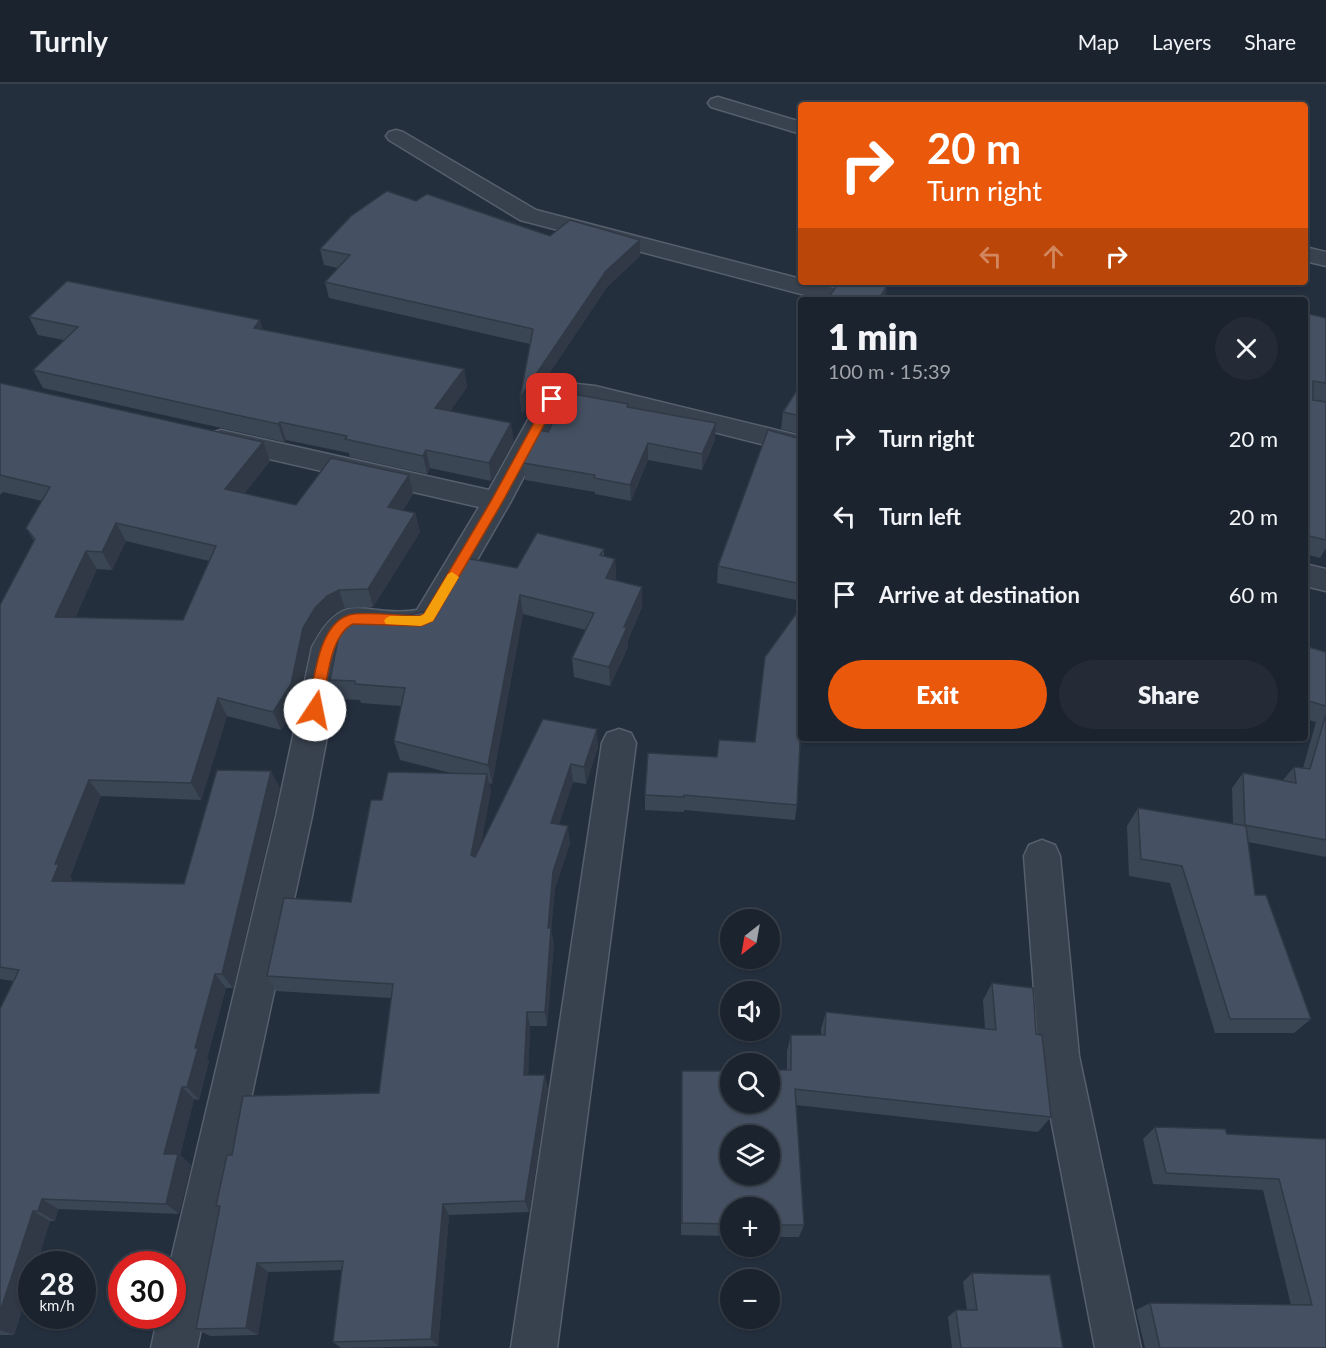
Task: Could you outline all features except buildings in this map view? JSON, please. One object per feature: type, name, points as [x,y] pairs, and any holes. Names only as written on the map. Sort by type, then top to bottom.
[{"type":"street","points":[[718,103],[798,127]]},
{"type":"street","points":[[396,136],[486,193],[528,215],[841,297]]},
{"type":"street","points":[[1308,255],[1326,259]]},
{"type":"street","points":[[174,1348],[294,816],[328,647],[335,632],[352,619],[408,622],[428,618],[497,501],[552,399],[568,391],[595,394],[720,423],[798,444]]},
{"type":"street","points":[[202,435],[497,501]]},
{"type":"street","points":[[1308,576],[1326,580]]},
{"type":"street","points":[[534,1348],[619,743]]},
{"type":"street","points":[[1042,856],[1059,1056],[1118,1348]]},
{"type":"slow traffic","points":[[390,621],[421,621],[428,618],[452,577]]},
{"type":"route","points":[[315,710],[328,647],[335,632],[344,623],[352,619],[408,622],[428,618],[497,501],[552,399]]}]
